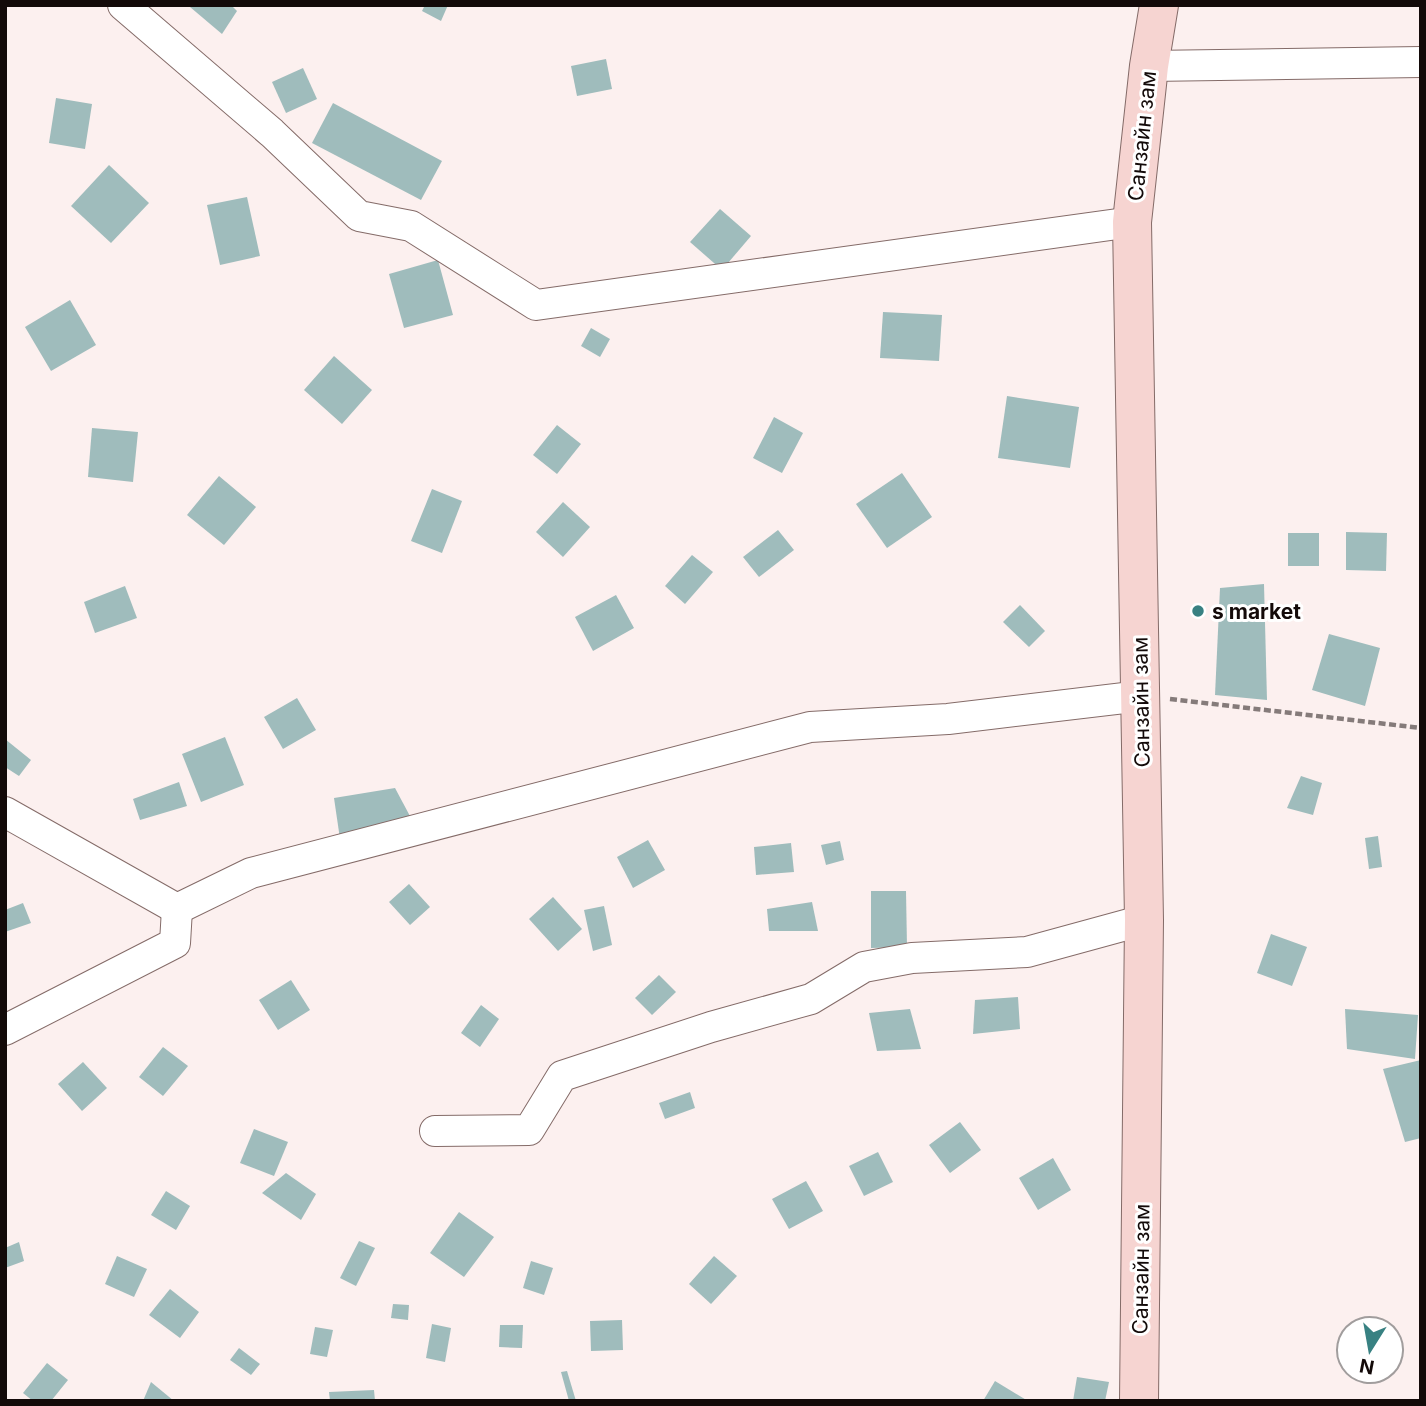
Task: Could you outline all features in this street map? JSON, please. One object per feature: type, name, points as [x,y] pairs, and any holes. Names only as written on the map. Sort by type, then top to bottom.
[{"type":"main road","name":"Санзайн зам","points":[[1139,1401],[1144,920],[1132,222],[1149,66],[1159,5]]},
{"type":"street","points":[[123,5],[272,133],[359,216],[411,226],[537,305],[1132,222]]},
{"type":"street","points":[[1149,66],[1421,62]]},
{"type":"street","points":[[177,909],[251,873],[810,727],[948,719],[1141,696]]},
{"type":"street","points":[[5,812],[177,909]]},
{"type":"street","points":[[5,1030],[174,943],[177,909]]},
{"type":"street","points":[[435,1131],[529,1130],[562,1076],[711,1027],[811,999],[864,967],[912,958],[1027,952],[1144,920]]},
{"type":"path","points":[[1141,696],[1421,728]]},
{"type":"building","points":[[231,5],[237,11],[222,34],[190,7]]},
{"type":"building","points":[[425,5],[448,5],[441,21],[422,11]]},
{"type":"building","points":[[606,59],[612,89],[577,96],[571,66]]},
{"type":"building","points":[[303,68],[317,99],[286,113],[272,82]]},
{"type":"building","points":[[56,98],[92,104],[85,149],[49,143]]},
{"type":"building","points":[[333,103],[442,161],[421,200],[312,143]]},
{"type":"building","points":[[109,165],[149,203],[111,243],[71,206]]},
{"type":"building","points":[[247,197],[260,256],[220,265],[207,205]]},
{"type":"building","points":[[720,209],[751,236],[722,270],[690,242]]},
{"type":"building","points":[[438,260],[453,315],[404,328],[389,274]]},
{"type":"building","points":[[70,300],[96,345],[51,371],[25,327]]},
{"type":"building","points":[[883,312],[942,315],[939,361],[880,358]]},
{"type":"building","points":[[591,328],[610,339],[600,357],[581,346]]},
{"type":"building","points":[[334,356],[372,390],[342,424],[304,390]]},
{"type":"building","points":[[1007,396],[1079,407],[1070,468],[998,458]]},
{"type":"building","points":[[774,417],[803,433],[782,473],[753,458]]},
{"type":"building","points":[[557,425],[581,444],[557,474],[533,455]]},
{"type":"building","points":[[92,428],[138,432],[133,482],[88,477]]},
{"type":"building","points":[[902,473],[932,517],[887,548],[856,504]]},
{"type":"building","points":[[219,476],[256,507],[224,545],[187,515]]},
{"type":"building","points":[[432,489],[462,501],[442,553],[411,541]]},
{"type":"building","points":[[563,502],[590,527],[563,557],[536,532]]},
{"type":"building","points":[[778,530],[794,550],[759,577],[743,557]]},
{"type":"building","points":[[1346,532],[1387,533],[1386,571],[1346,570]]},
{"type":"building","points":[[1288,533],[1319,533],[1319,566],[1288,566]]},
{"type":"building","points":[[692,555],[713,572],[685,604],[665,586]]},
{"type":"building","points":[[1264,584],[1267,700],[1215,695],[1220,588]]},
{"type":"building","points":[[125,586],[137,618],[95,633],[84,602]]},
{"type":"building","points":[[616,595],[634,628],[593,651],[575,617]]},
{"type":"building","points":[[1020,605],[1045,631],[1029,647],[1003,622]]},
{"type":"building","points":[[1329,634],[1380,648],[1365,706],[1312,690]]},
{"type":"building","points":[[297,698],[316,730],[283,749],[264,717]]},
{"type":"building","points":[[225,737],[244,785],[201,802],[182,754]]},
{"type":"building","points":[[5,739],[31,760],[19,776],[5,767]]},
{"type":"building","points":[[1301,776],[1322,783],[1313,815],[1287,808]]},
{"type":"building","points":[[179,782],[187,806],[140,820],[133,799]]},
{"type":"building","points":[[395,788],[411,818],[340,839],[334,798]]},
{"type":"building","points":[[1378,836],[1382,867],[1369,869],[1365,838]]},
{"type":"building","points":[[648,840],[665,870],[633,888],[617,857]]},
{"type":"building","points":[[840,841],[844,860],[826,865],[821,845]]},
{"type":"building","points":[[791,843],[794,872],[756,875],[754,847]]},
{"type":"building","points":[[409,884],[430,907],[410,925],[389,902]]},
{"type":"building","points":[[871,891],[906,891],[907,947],[871,948]]},
{"type":"building","points":[[553,897],[582,929],[558,951],[529,919]]},
{"type":"building","points":[[812,902],[818,931],[769,931],[767,909]]},
{"type":"building","points":[[23,903],[31,923],[5,932],[5,910]]},
{"type":"building","points":[[604,906],[612,945],[593,951],[584,910]]},
{"type":"building","points":[[1271,934],[1307,947],[1292,986],[1257,973]]},
{"type":"building","points":[[659,975],[676,992],[652,1015],[635,998]]},
{"type":"building","points":[[291,980],[310,1010],[278,1030],[259,1000]]},
{"type":"building","points":[[1018,997],[1020,1029],[973,1034],[975,1000]]},
{"type":"building","points":[[481,1005],[499,1019],[480,1047],[461,1033]]},
{"type":"building","points":[[910,1009],[921,1049],[877,1051],[869,1013]]},
{"type":"building","points":[[1345,1009],[1418,1015],[1415,1059],[1347,1049]]},
{"type":"building","points":[[163,1047],[188,1066],[163,1096],[139,1077]]},
{"type":"building","points":[[1421,1060],[1421,1138],[1405,1142],[1383,1069]]},
{"type":"building","points":[[83,1062],[107,1088],[82,1111],[58,1084]]},
{"type":"building","points":[[690,1092],[695,1108],[665,1119],[659,1103]]},
{"type":"building","points":[[960,1122],[981,1150],[950,1173],[929,1145]]},
{"type":"building","points":[[254,1129],[288,1142],[274,1176],[240,1163]]},
{"type":"building","points":[[878,1152],[893,1182],[864,1196],[849,1166]]},
{"type":"building","points":[[1053,1158],[1071,1190],[1038,1210],[1019,1178]]},
{"type":"building","points":[[286,1173],[316,1194],[301,1220],[262,1193]]},
{"type":"building","points":[[806,1181],[823,1211],[789,1229],[772,1199]]},
{"type":"building","points":[[166,1191],[190,1206],[176,1230],[151,1215]]},
{"type":"building","points":[[459,1212],[494,1237],[464,1277],[430,1253]]},
{"type":"building","points":[[359,1241],[375,1248],[356,1286],[340,1278]]},
{"type":"building","points":[[19,1242],[24,1261],[5,1268],[5,1248]]},
{"type":"building","points":[[117,1256],[147,1269],[134,1297],[105,1284]]},
{"type":"building","points":[[714,1256],[737,1276],[711,1304],[689,1284]]},
{"type":"building","points":[[531,1261],[553,1268],[544,1295],[523,1288]]},
{"type":"building","points":[[170,1289],[199,1312],[180,1338],[149,1315]]},
{"type":"building","points":[[393,1304],[409,1305],[408,1320],[391,1318]]},
{"type":"building","points":[[622,1320],[623,1350],[591,1351],[590,1321]]},
{"type":"building","points":[[432,1324],[451,1328],[445,1362],[426,1358]]},
{"type":"building","points":[[500,1325],[523,1325],[522,1348],[499,1347]]},
{"type":"building","points":[[315,1327],[333,1330],[327,1357],[310,1354]]},
{"type":"building","points":[[239,1348],[260,1364],[251,1375],[230,1360]]},
{"type":"building","points":[[47,1363],[68,1380],[51,1401],[33,1401],[23,1393]]},
{"type":"building","points":[[567,1371],[576,1401],[569,1401],[561,1372]]},
{"type":"building","points":[[1077,1377],[1109,1382],[1105,1401],[1073,1401]]},
{"type":"building","points":[[995,1381],[1028,1401],[983,1401]]},
{"type":"building","points":[[151,1382],[174,1401],[143,1401]]},
{"type":"building","points":[[374,1390],[375,1401],[330,1401],[329,1392]]},
{"type":"place","name":"s market","points":[[1198,611]]}]
